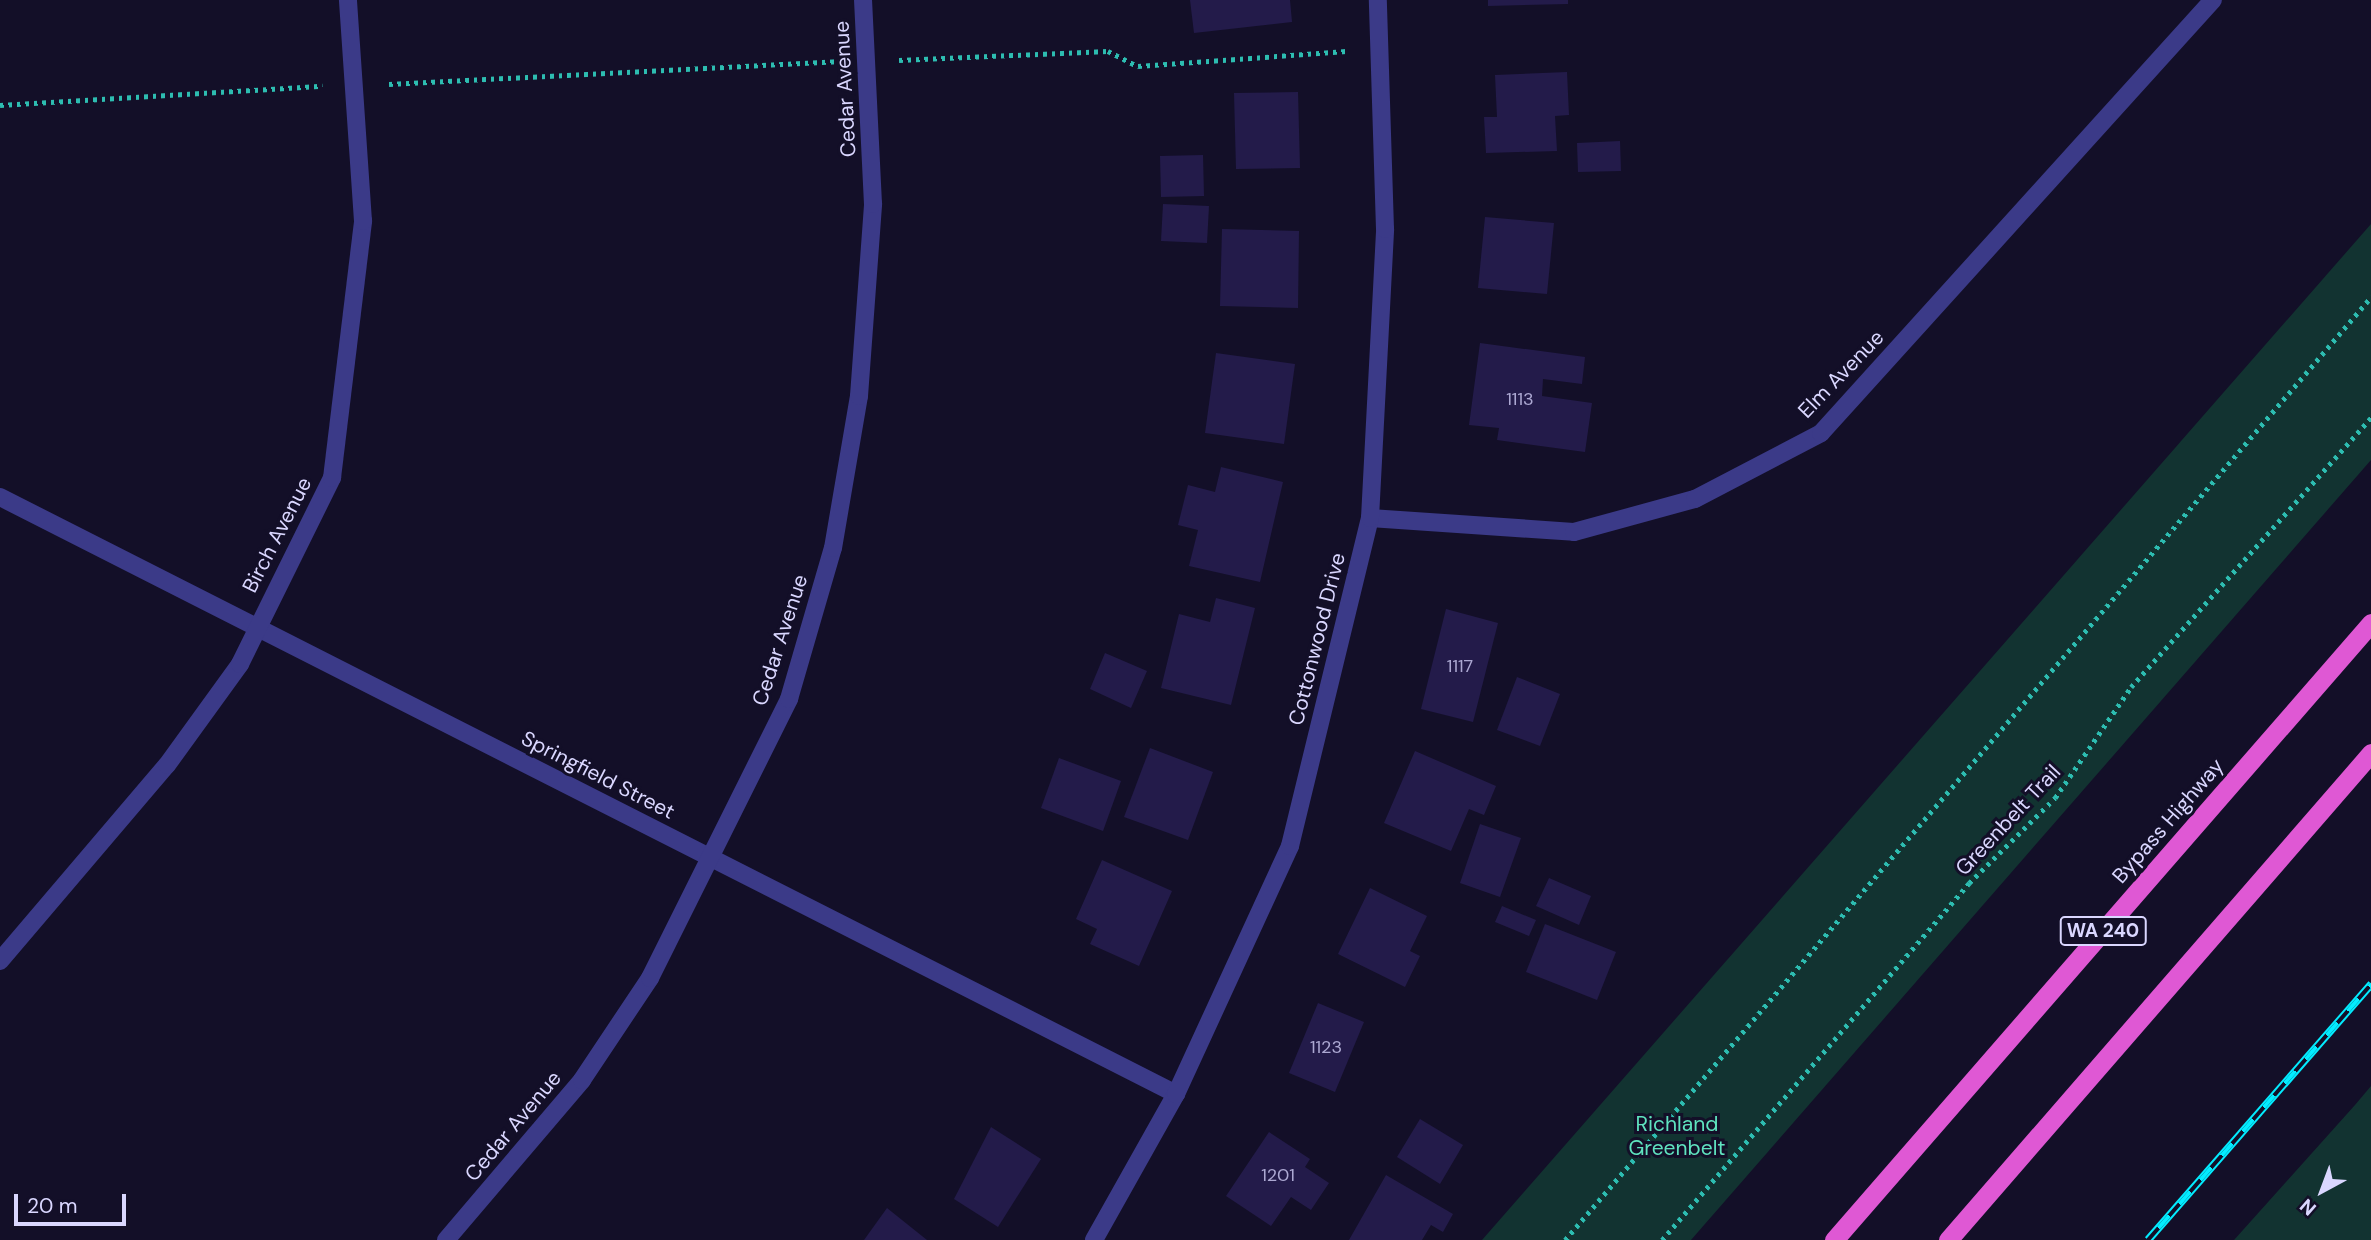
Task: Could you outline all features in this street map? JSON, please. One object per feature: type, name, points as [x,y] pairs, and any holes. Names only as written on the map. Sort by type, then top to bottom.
[{"type":"highway","name":"Bypass Highway","points":[[1834,1240],[2371,623]]},
{"type":"highway","points":[[1948,1240],[2371,753]]},
{"type":"street","name":"Birch Avenue","points":[[0,961],[167,765],[240,664],[332,478],[363,221],[348,0]]},
{"type":"street","name":"Cedar Avenue","points":[[446,1240],[582,1080],[650,978],[714,860],[789,699],[833,548],[859,397],[873,204],[863,0]]},
{"type":"street","name":"Cottonwood Drive","points":[[1094,1240],[1175,1094],[1290,846],[1370,518],[1385,229],[1378,0]]},
{"type":"street","name":"Elm Avenue","points":[[1370,518],[1574,532],[1695,499],[1821,433],[2213,0]]},
{"type":"street","name":"Springfield Street","points":[[0,496],[1175,1094]]},
{"type":"path","points":[[899,60],[1108,51],[1138,66],[1346,51]]},
{"type":"path","points":[[389,84],[837,61]]},
{"type":"path","points":[[0,105],[322,86]]},
{"type":"path","points":[[1565,1240],[2371,297]]},
{"type":"path","name":"Greenbelt Trail","points":[[1662,1240],[1969,883],[2055,798],[2131,687],[2371,418]]},
{"type":"green space","name":"Richland Greenbelt","points":[[2371,224],[2371,460],[1691,1240],[1482,1240]]},
{"type":"green space","points":[[2371,1086],[2371,1240],[2234,1240],[2355,1105]]},
{"type":"building","points":[[1190,0],[1290,0],[1292,22],[1194,33]]},
{"type":"building","points":[[1488,0],[1568,0],[1568,4],[1488,6]]},
{"type":"building","points":[[1567,72],[1569,115],[1555,116],[1557,151],[1486,153],[1484,117],[1497,117],[1495,75]]},
{"type":"building","points":[[1298,92],[1300,168],[1236,169],[1234,93]]},
{"type":"building","points":[[1620,141],[1621,171],[1578,172],[1577,143]]},
{"type":"building","points":[[1203,155],[1204,196],[1161,197],[1160,156]]},
{"type":"building","points":[[1163,204],[1209,206],[1207,243],[1161,241]]},
{"type":"building","points":[[1485,217],[1554,223],[1547,294],[1478,288]]},
{"type":"building","points":[[1222,229],[1299,231],[1298,308],[1220,306]]},
{"type":"building","points":[[1480,343],[1585,357],[1582,384],[1543,379],[1542,396],[1592,403],[1585,452],[1497,440],[1499,428],[1469,425]]},
{"type":"building","points":[[1216,353],[1295,364],[1284,444],[1205,433]]},
{"type":"building","points":[[1221,467],[1283,482],[1260,582],[1189,566],[1198,530],[1178,525],[1188,485],[1215,492]]},
{"type":"building","points":[[1216,598],[1255,608],[1231,705],[1161,688],[1179,614],[1210,622]]},
{"type":"building","points":[[1446,609],[1498,623],[1473,722],[1421,709]]},
{"type":"building","points":[[1105,653],[1147,671],[1131,708],[1090,689]]},
{"type":"building","points":[[1517,677],[1560,694],[1540,746],[1497,730]]},
{"type":"building","points":[[1150,748],[1213,772],[1188,840],[1124,817]]},
{"type":"building","points":[[1415,751],[1496,786],[1484,815],[1469,809],[1451,851],[1384,823]]},
{"type":"building","points":[[1059,758],[1121,781],[1103,831],[1041,808]]},
{"type":"building","points":[[1480,824],[1521,838],[1500,897],[1460,883]]},
{"type":"building","points":[[1102,860],[1172,891],[1139,966],[1090,944],[1097,929],[1076,919]]},
{"type":"building","points":[[1549,878],[1591,896],[1579,925],[1536,906]]},
{"type":"building","points":[[1370,888],[1427,916],[1410,951],[1420,956],[1405,987],[1338,954]]},
{"type":"building","points":[[1502,906],[1536,920],[1529,936],[1495,922]]},
{"type":"building","points":[[1545,924],[1616,952],[1597,1000],[1526,972]]},
{"type":"building","points":[[1318,1003],[1364,1022],[1335,1092],[1289,1073]]},
{"type":"building","points":[[1420,1119],[1463,1145],[1440,1184],[1397,1157]]},
{"type":"building","points":[[991,1127],[1041,1159],[998,1227],[954,1199]]},
{"type":"building","points":[[1269,1132],[1310,1159],[1305,1167],[1329,1183],[1311,1210],[1291,1197],[1271,1226],[1226,1196]]},
{"type":"building","points":[[1386,1175],[1453,1214],[1443,1232],[1431,1225],[1422,1240],[1349,1240]]},
{"type":"building","points":[[887,1208],[927,1240],[864,1240]]},
{"type":"railway","points":[[2148,1240],[2371,984]]}]
